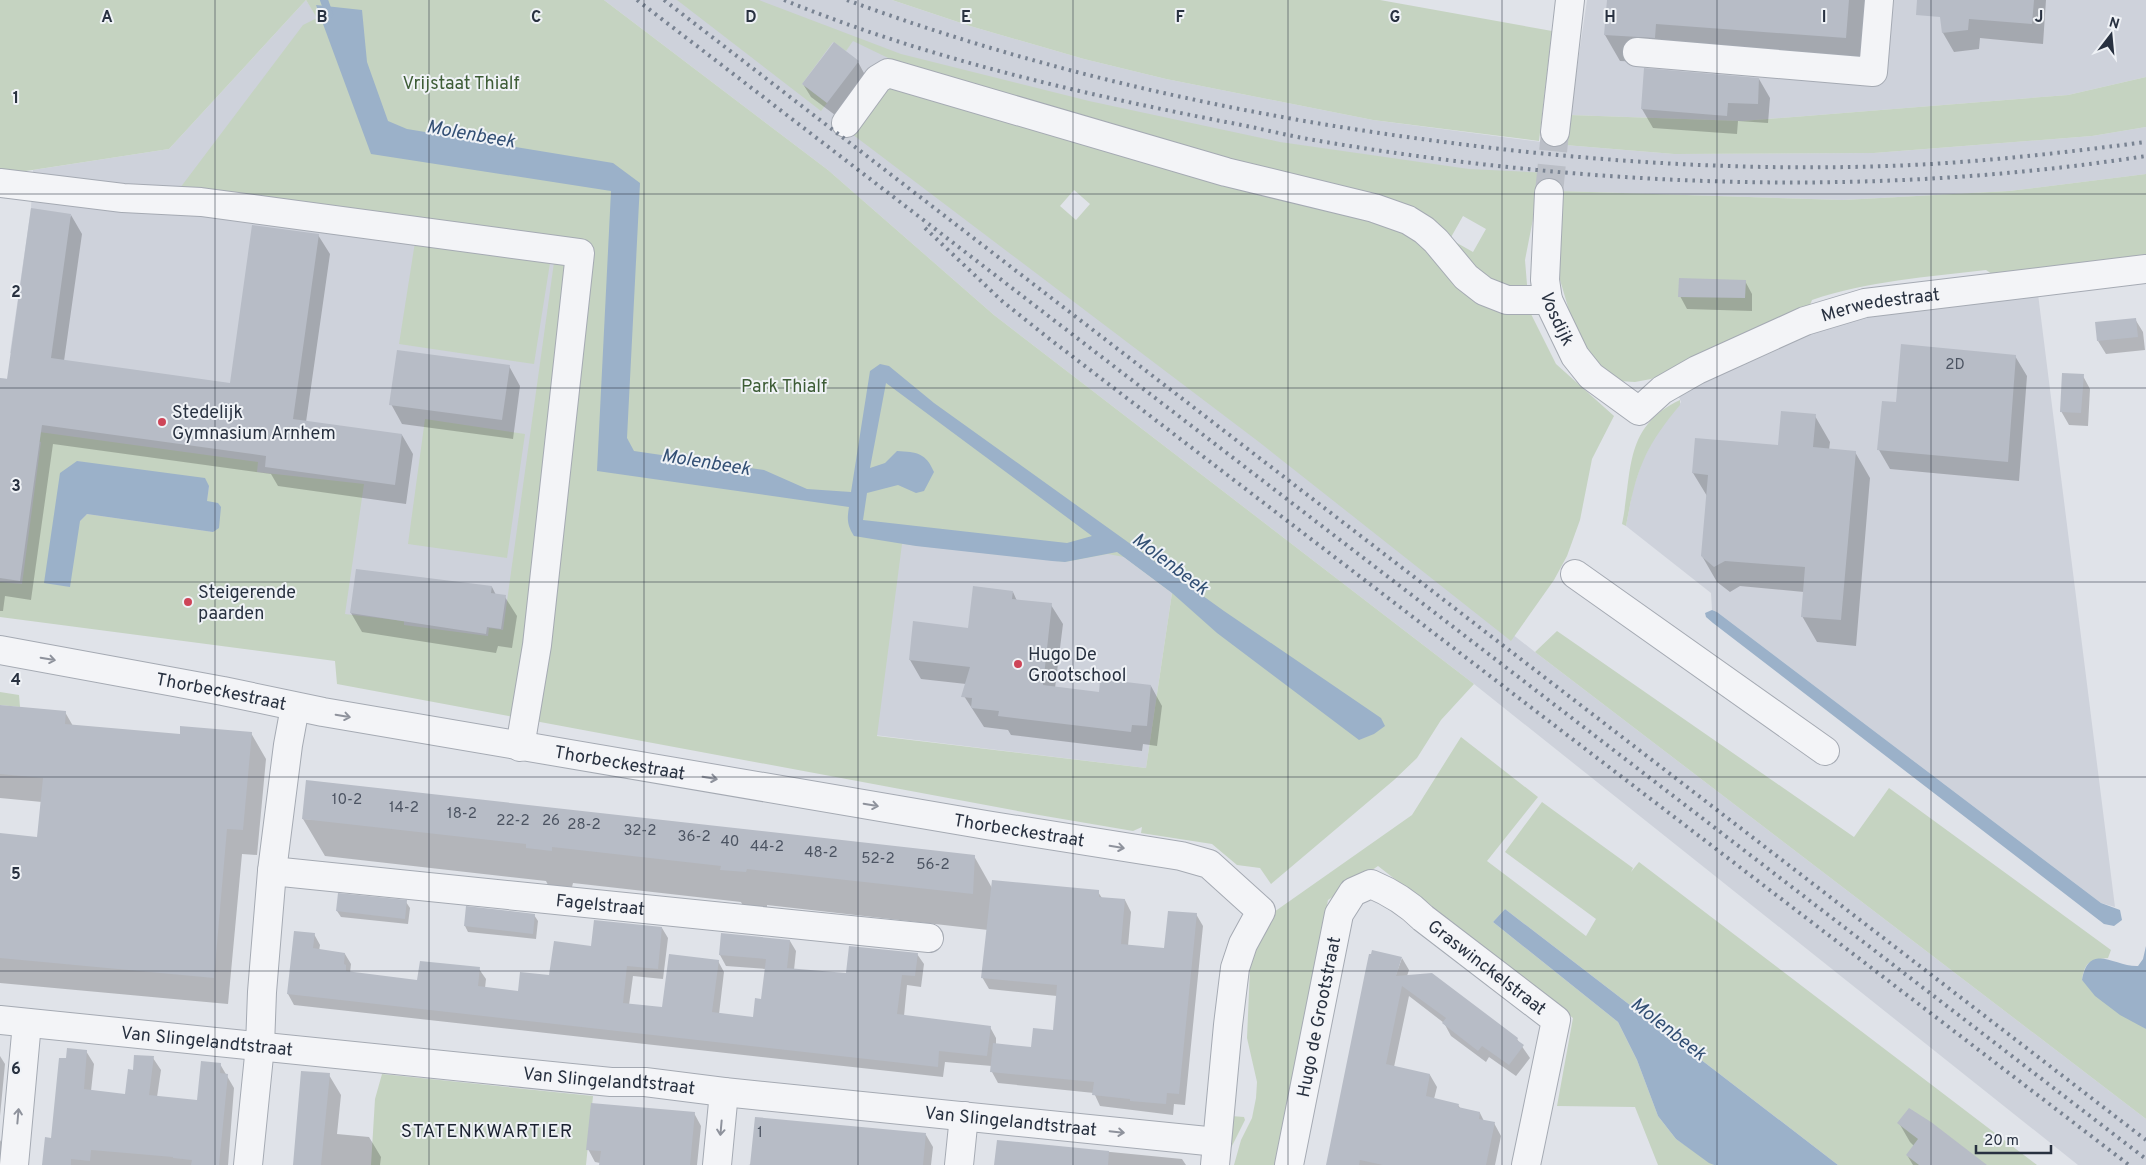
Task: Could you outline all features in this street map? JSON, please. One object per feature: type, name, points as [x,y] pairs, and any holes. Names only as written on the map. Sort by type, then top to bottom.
[{"type":"street","points":[[1554,132],[1570,0]]},
{"type":"street","points":[[1637,52],[1872,72],[1879,0]]},
{"type":"street","points":[[846,123],[878,79],[888,73],[1226,172],[1374,208],[1408,220],[1424,230],[1436,240],[1466,277],[1484,291],[1507,300],[1548,300]]},
{"type":"street","points":[[0,182],[123,198],[201,202],[580,253],[537,644],[520,747]]},
{"type":"street","name":"Vosdijk","points":[[1549,194],[1544,280],[1548,300],[1575,356],[1591,376],[1640,411]]},
{"type":"street","name":"Merwedestraat","points":[[1640,411],[1662,390],[1697,370],[1805,320],[1864,302],[2146,269]]},
{"type":"street","points":[[1576,574],[1825,752]]},
{"type":"street","name":"Thorbeckestraat","points":[[0,650],[223,691],[295,707],[520,747],[1181,856],[1209,864],[1261,911],[1243,944],[1235,968],[1216,1153]]},
{"type":"street","points":[[248,1165],[260,1046],[262,992],[272,871],[288,745],[295,707]]},
{"type":"street","name":"Fagelstraat","points":[[272,871],[929,938]]},
{"type":"street","name":"Hugo de Grootstraat","points":[[1289,1165],[1339,914],[1353,892],[1370,884]]},
{"type":"street","name":"Graswinckelstraat","points":[[1370,884],[1389,891],[1415,910],[1556,1020],[1526,1165]]},
{"type":"street","name":"Van Slingelandtstraat","points":[[0,1020],[611,1082],[645,1082],[724,1092],[964,1116],[1216,1153]]},
{"type":"street","points":[[14,1165],[27,1023]]},
{"type":"street","points":[[717,1165],[724,1092]]},
{"type":"street","points":[[959,1165],[964,1116]]},
{"type":"shaded area","points":[[306,0],[319,20],[611,191],[567,691],[0,615],[0,378],[11,379],[15,353],[10,353],[31,208],[33,170],[169,149]]},
{"type":"shaded area","points":[[604,0],[892,0],[970,26],[1084,59],[1166,79],[1373,120],[1565,145],[1674,154],[1874,153],[2092,136],[2146,127],[2146,174],[2009,191],[1843,200],[1559,191],[1404,171],[908,62],[1264,439],[1535,652],[2146,1119],[2146,1165],[2078,1165],[1474,684],[994,315],[828,170]]},
{"type":"shaded area","points":[[1587,0],[2146,0],[2146,77],[2068,95],[1742,121],[1570,115]]},
{"type":"shaded area","points":[[2038,294],[2115,907],[2101,903],[1712,610],[1711,593],[1626,526],[1633,489],[1642,462],[1655,436],[1681,402],[1677,392],[1843,318]]},
{"type":"shaded area","name":"Hugo De Grootschool","points":[[892,542],[1065,562],[1117,552],[1172,593],[1146,768],[866,734]]},
{"type":"green space","points":[[0,0],[306,0],[169,149],[0,175]]},
{"type":"green space","name":"Park Thialf","points":[[306,0],[604,0],[828,170],[994,315],[1474,684],[1441,720],[1417,758],[1394,780],[1271,884],[1260,868],[1237,865],[1212,844],[1141,833],[1142,827],[1133,831],[1039,815],[337,684],[335,661],[0,617],[0,582],[22,584],[41,442],[31,440],[32,431],[258,462],[257,472],[364,484],[345,614],[404,621],[404,625],[488,636],[489,628],[503,630],[555,255],[174,196],[303,25],[317,18]],"holes":[[[77,461],[209,486],[207,501],[213,532],[87,514],[80,521]],[[902,544],[1065,562],[1108,554],[1124,557],[1172,593],[1146,768],[877,736]]]},
{"type":"green space","points":[[677,0],[759,0],[901,54],[1089,101],[1280,142],[1469,169],[1551,173],[1549,193],[1535,192],[1533,219],[1525,260],[1528,297],[1509,294],[1437,238],[944,85],[853,41],[846,51],[833,42],[802,84],[827,103],[821,111]],"holes":[[[1463,216],[1486,229],[1473,252],[1450,239]]]},
{"type":"green space","points":[[892,0],[1380,0],[1552,31],[1539,141],[1373,120],[1166,79],[1084,59],[970,26]]},
{"type":"green space","points":[[2146,77],[2146,127],[2092,136],[1874,153],[1674,154],[1565,145],[1570,115],[1742,121],[2068,95]]},
{"type":"green space","points":[[892,82],[1406,227],[1531,314],[1556,364],[1614,416],[1592,459],[1580,520],[1567,556],[1554,580],[1511,641],[1259,442],[852,134]],"holes":[[[1074,190],[1090,204],[1076,220],[1060,206]]]},
{"type":"green space","points":[[2146,174],[2146,260],[1998,278],[1986,270],[1898,280],[1855,288],[1812,300],[1808,310],[1651,379],[1635,382],[1619,381],[1603,368],[1577,338],[1556,266],[1559,191],[1843,200],[2009,191]]},
{"type":"green space","points":[[415,242],[550,263],[534,364],[399,344]]},
{"type":"green space","points":[[1680,400],[1680,405],[1658,434],[1643,461],[1626,526],[1622,524],[1630,469],[1640,437],[1648,423],[1662,411]]},
{"type":"green space","points":[[425,419],[525,434],[507,558],[408,544]]},
{"type":"green space","points":[[1557,631],[1854,837],[1889,788],[2111,950],[2108,958],[2093,961],[2087,965],[2082,980],[2146,1029],[2146,1119],[1535,652]]},
{"type":"green space","points":[[0,692],[19,695],[20,707],[0,705]]},
{"type":"green space","points":[[1461,737],[1538,797],[1487,861],[1586,936],[1596,919],[1505,852],[1542,802],[1633,868],[1631,872],[1639,862],[2037,1165],[1838,1165],[1505,909],[1493,922],[1618,1022],[1637,1060],[1658,1116],[1676,1139],[1714,1165],[1658,1165],[1635,1107],[1557,1106],[1573,1018],[1378,866],[1328,900],[1276,1165],[1234,1165],[1241,1140],[1252,1118],[1256,1098],[1257,1082],[1247,1038],[1251,946],[1274,912],[1412,815]]},
{"type":"green space","points":[[382,1074],[593,1096],[586,1165],[371,1165],[375,1099]]},
{"type":"green space","points":[[1231,1116],[1244,1117],[1245,1120],[1230,1150]]},
{"type":"water","points":[[316,5],[362,10],[367,62],[388,121],[407,129],[613,163],[640,183],[627,438],[634,451],[764,470],[807,489],[851,492],[870,371],[880,364],[889,366],[934,403],[1224,611],[1381,718],[1385,726],[1374,734],[1359,740],[1217,633],[1172,593],[1117,552],[1065,562],[916,546],[854,536],[848,522],[849,507],[597,471],[611,191],[371,154]],"holes":[[[886,383],[1092,536],[1067,543],[863,520],[867,493],[898,485],[916,493],[924,491],[934,472],[924,457],[904,451],[897,451],[885,463],[870,468]]]},
{"type":"water","points":[[77,461],[205,478],[209,486],[207,501],[218,503],[221,507],[219,528],[213,532],[87,514],[80,521],[70,587],[44,583],[60,473]]},
{"type":"water","points":[[1712,610],[2101,903],[2120,910],[2122,920],[2114,926],[2104,924],[1713,623],[1706,617],[1705,613]]},
{"type":"water","points":[[1505,909],[1838,1165],[1714,1165],[1676,1139],[1658,1116],[1637,1060],[1618,1022],[1493,922]]},
{"type":"water","points":[[2146,946],[2146,1029],[2120,1015],[2095,996],[2082,980],[2085,968],[2090,962],[2097,959],[2138,966],[2143,959]]},
{"type":"building","points":[[1607,0],[1849,0],[1846,38],[1656,24],[1655,38],[1604,35]]},
{"type":"building","points":[[1917,0],[2034,0],[2032,24],[1969,19],[1968,30],[1942,33],[1940,17],[1916,15]]},
{"type":"building","points":[[834,42],[859,61],[827,103],[802,84]]},
{"type":"building","points":[[1644,68],[1759,78],[1758,104],[1728,103],[1727,116],[1641,109]]},
{"type":"building","name":"Stedelijk Gymnasium Arnhem","points":[[31,208],[71,214],[51,358],[230,383],[252,225],[319,234],[293,419],[402,434],[395,485],[265,467],[266,456],[42,425],[20,581],[0,578],[0,378],[7,379]]},
{"type":"building","points":[[1679,278],[1746,280],[1745,298],[1678,297]]},
{"type":"building","points":[[2136,318],[2138,337],[2097,341],[2095,322]]},
{"type":"building","points":[[1901,344],[2016,355],[2008,462],[1877,450],[1882,401],[1896,402]]},
{"type":"building","points":[[397,350],[510,365],[502,420],[389,405]]},
{"type":"building","points":[[2062,373],[2084,374],[2081,413],[2060,412]]},
{"type":"building","points":[[1781,411],[1816,414],[1813,447],[1856,451],[1841,620],[1801,617],[1805,567],[1725,561],[1714,567],[1701,556],[1708,475],[1692,473],[1695,438],[1778,445]]},
{"type":"building","points":[[356,569],[492,586],[491,593],[506,595],[501,629],[487,627],[486,634],[350,613]]},
{"type":"building","points":[[973,586],[1013,591],[1012,599],[1052,603],[1043,685],[1099,692],[1100,679],[1151,685],[1147,726],[1132,725],[1131,732],[998,716],[999,711],[971,708],[972,698],[961,697],[970,667],[909,660],[913,621],[968,628]]},
{"type":"building","points":[[0,705],[66,711],[65,724],[180,734],[180,726],[252,732],[243,830],[227,829],[214,978],[0,958],[0,833],[37,837],[43,778],[0,774]]},
{"type":"building","points":[[306,780],[975,855],[973,894],[747,869],[746,872],[720,870],[721,866],[552,847],[552,851],[526,848],[526,844],[302,819]]},
{"type":"building","points":[[992,880],[1099,890],[1099,897],[1125,899],[1121,944],[1164,948],[1168,911],[1197,913],[1179,1094],[1167,1093],[1166,1104],[1130,1101],[1130,1099],[1092,1095],[1094,1082],[990,1072],[993,1043],[1031,1047],[1033,1028],[1053,1030],[1057,985],[981,978]]},
{"type":"building","points":[[338,893],[407,900],[405,919],[336,911]]},
{"type":"building","points":[[466,906],[535,914],[533,934],[464,926]]},
{"type":"building","points":[[594,920],[662,927],[658,969],[627,966],[623,1003],[662,1007],[669,954],[719,960],[712,1012],[753,1017],[755,998],[761,999],[766,959],[719,955],[721,933],[790,940],[787,968],[846,973],[849,946],[918,953],[915,976],[902,975],[897,1014],[991,1026],[987,1056],[939,1051],[938,1067],[287,994],[294,931],[315,933],[313,948],[345,953],[344,964],[346,965],[346,971],[417,980],[420,961],[480,967],[478,986],[518,991],[520,972],[549,975],[554,941],[591,946]]},
{"type":"building","points":[[1372,950],[1402,957],[1396,976],[1432,973],[1518,1038],[1517,1040],[1524,1045],[1509,1065],[1482,1046],[1478,1051],[1442,1023],[1446,1018],[1402,986],[1386,1064],[1430,1074],[1426,1096],[1459,1104],[1458,1107],[1480,1112],[1479,1119],[1495,1122],[1486,1165],[1383,1165],[1360,1160],[1359,1165],[1326,1165],[1369,954],[1371,954]]},
{"type":"building","points":[[67,1048],[87,1050],[84,1089],[125,1094],[128,1069],[133,1070],[134,1055],[154,1056],[149,1095],[197,1100],[201,1061],[221,1063],[220,1073],[228,1074],[219,1165],[191,1165],[192,1160],[173,1157],[91,1150],[90,1161],[71,1159],[71,1165],[42,1165],[45,1137],[51,1138],[59,1058],[66,1058]]},
{"type":"building","points":[[301,1071],[330,1073],[321,1165],[293,1165]]},
{"type":"building","points":[[591,1103],[695,1112],[690,1165],[599,1165],[601,1151],[586,1150]]},
{"type":"building","points":[[1909,1108],[1931,1122],[1987,1165],[1919,1165],[1906,1155],[1918,1139],[1897,1123]]},
{"type":"building","points":[[755,1117],[926,1133],[923,1165],[750,1165]]},
{"type":"building","points":[[997,1140],[1109,1151],[1108,1165],[994,1165]]},
{"type":"waterway","name":"Molenbeek","points":[[324,0],[329,14]]},
{"type":"tunnel","points":[[1549,193],[1555,132]]},
{"type":"railway","points":[[637,0],[2146,1159]]},
{"type":"railway","points":[[664,0],[2146,1140]]},
{"type":"railway","points":[[784,0],[838,21],[947,56],[1002,72],[1114,99],[1308,139],[1516,168],[1621,177],[1727,182],[1832,182],[1937,178],[2042,170],[2146,156]]},
{"type":"railway","points":[[847,0],[920,26],[994,49],[1145,89],[1298,120],[1506,150],[1615,160],[1725,166],[1834,167],[1921,165],[1986,160],[2146,142]]},
{"type":"railway","points":[[925,228],[1002,301],[1047,337],[2129,1165]]},
{"type":"place","name":"Stedelijk Gymnasium Arnhem","points":[[162,422]]},
{"type":"place","name":"Steigerende paarden","points":[[188,602]]},
{"type":"place","name":"Hugo De Grootschool","points":[[1018,664]]},
{"type":"district","name":"STATENKWARTIER","points":[[487,1130]]},
{"type":"park label","name":"Vrijstaat Thialf","points":[[461,83]]}]
